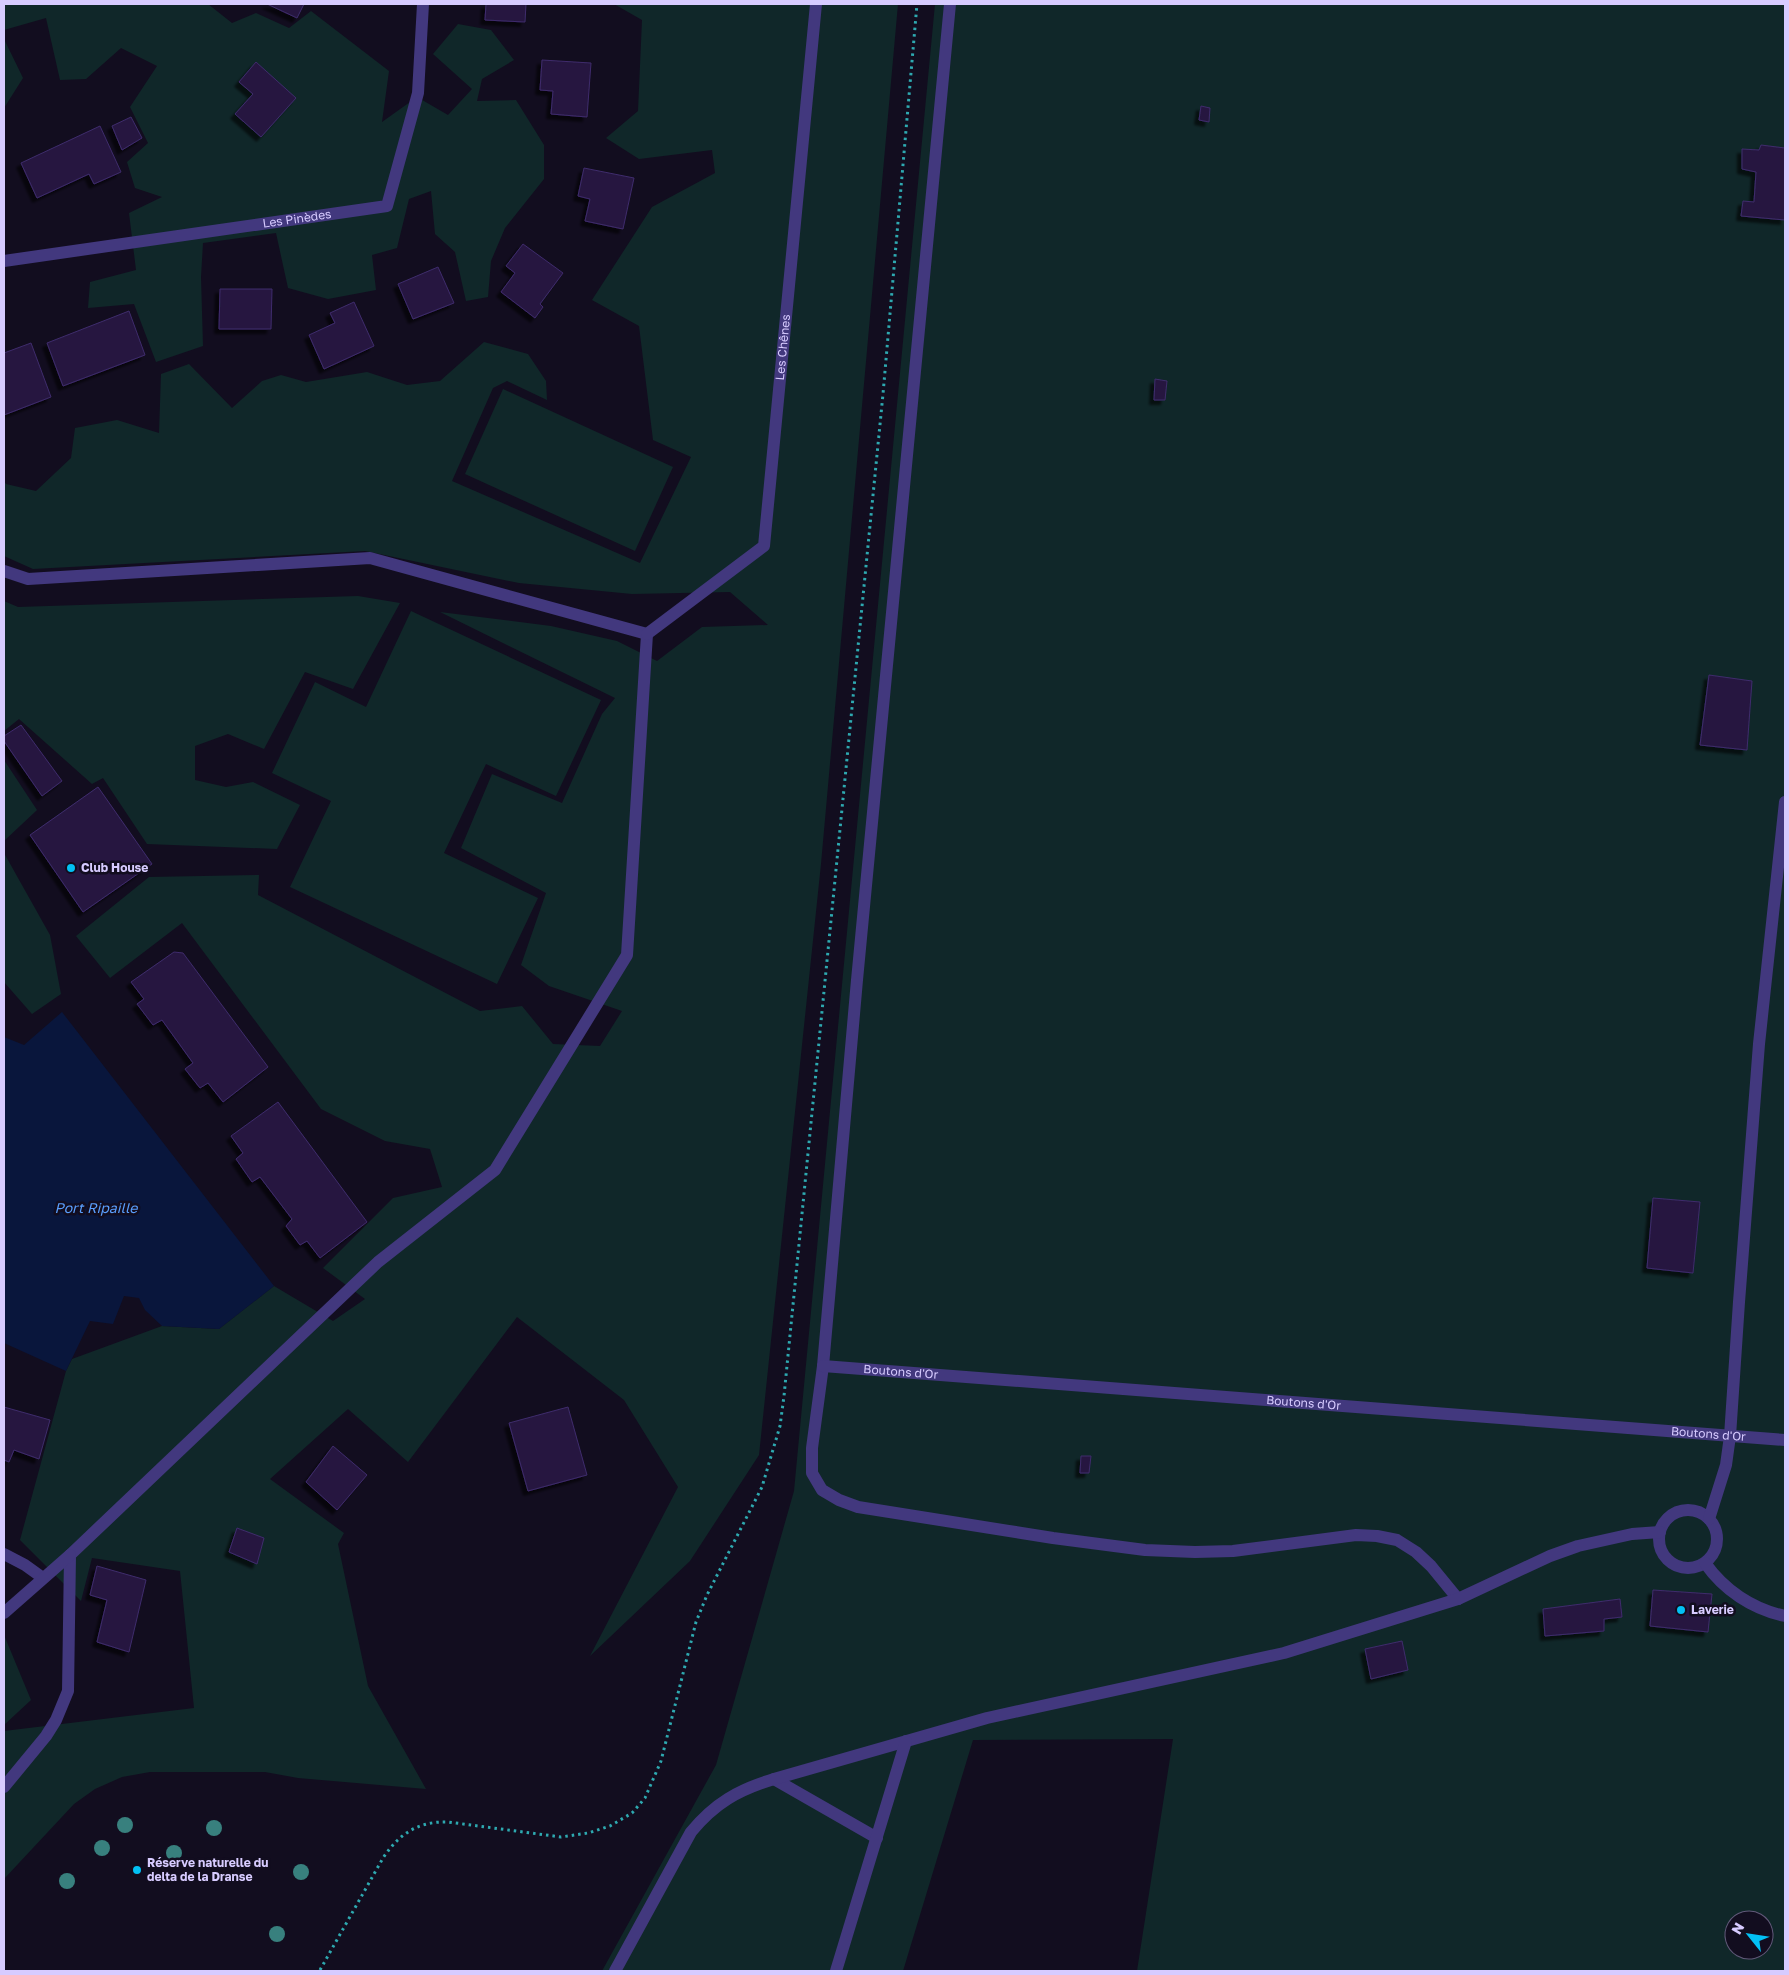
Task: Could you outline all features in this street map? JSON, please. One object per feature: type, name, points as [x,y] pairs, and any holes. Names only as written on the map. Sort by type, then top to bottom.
[{"type":"street","name":"Les Pinèdes","points":[[4,261],[387,206],[418,93],[424,4]]},
{"type":"street","name":"Les Chênes","points":[[647,634],[764,546],[816,4]]},
{"type":"street","points":[[950,4],[860,952],[823,1366],[812,1448],[812,1473],[822,1490],[858,1507],[1044,1537],[1153,1550],[1233,1551],[1356,1535],[1377,1536],[1397,1540],[1416,1552],[1432,1566],[1458,1599]]},
{"type":"street","points":[[4,571],[28,579],[370,558],[647,634],[627,955],[495,1170],[378,1262],[70,1555],[4,1613]]},
{"type":"street","points":[[1709,1519],[1726,1465],[1730,1436],[1758,1054],[1785,802]]},
{"type":"street","name":"Boutons d'Or","points":[[823,1366],[1785,1440]]},
{"type":"street","points":[[1682,1511],[1696,1511],[1709,1519],[1715,1528],[1717,1538],[1716,1548],[1712,1556],[1705,1563],[1690,1568],[1680,1567],[1672,1564],[1663,1555],[1659,1542],[1660,1532],[1670,1516],[1682,1511]]},
{"type":"street","points":[[615,1971],[695,1827],[705,1815],[722,1801],[742,1790],[774,1779],[987,1718],[1284,1653],[1458,1599],[1550,1556],[1578,1546],[1632,1534],[1660,1532]]},
{"type":"street","points":[[4,1554],[43,1578]]},
{"type":"street","points":[[4,1787],[46,1736],[59,1713],[68,1691],[70,1555]]},
{"type":"street","points":[[1705,1563],[1715,1577],[1744,1601],[1785,1616]]},
{"type":"street","points":[[836,1971],[906,1741]]},
{"type":"street","points":[[774,1779],[877,1838]]},
{"type":"path","points":[[320,1970],[383,1858],[393,1844],[408,1831],[434,1822],[448,1822],[561,1837],[588,1834],[603,1829],[632,1813],[645,1798],[661,1761],[686,1658],[703,1604],[762,1487],[772,1458],[780,1426],[788,1356],[881,414],[917,4]]},
{"type":"green space","points":[[4,4],[208,4],[232,23],[256,13],[289,28],[311,11],[389,71],[382,122],[417,97],[448,115],[472,89],[433,54],[458,24],[491,30],[514,60],[482,79],[477,101],[516,100],[544,145],[544,179],[505,228],[491,261],[488,297],[466,301],[455,252],[435,234],[431,191],[409,199],[397,248],[372,255],[376,290],[328,299],[288,288],[276,233],[203,243],[201,277],[203,346],[156,362],[134,304],[88,308],[90,282],[136,270],[129,213],[162,197],[135,188],[127,162],[148,143],[130,107],[157,66],[121,48],[86,79],[60,80],[46,18],[4,30]]},
{"type":"green space","points":[[614,4],[898,4],[821,864],[759,1455],[690,1561],[590,1656],[678,1487],[624,1400],[517,1317],[408,1462],[348,1409],[270,1479],[344,1533],[338,1544],[368,1686],[426,1789],[298,1778],[265,1772],[150,1772],[122,1777],[95,1789],[74,1804],[4,1879],[4,1731],[194,1708],[180,1571],[92,1558],[81,1601],[20,1540],[66,1371],[72,1359],[162,1326],[219,1329],[274,1286],[333,1321],[365,1299],[323,1268],[393,1198],[442,1187],[430,1149],[385,1141],[321,1109],[182,923],[110,978],[76,936],[149,877],[259,875],[258,895],[480,1011],[522,1006],[553,1044],[600,1046],[622,1011],[549,986],[521,965],[546,893],[461,848],[492,774],[562,803],[602,714],[615,698],[440,612],[551,626],[617,641],[657,661],[702,627],[768,625],[730,592],[632,594],[519,583],[365,551],[33,569],[4,556],[4,481],[6,484],[36,491],[71,458],[75,428],[117,420],[159,433],[161,374],[189,364],[232,408],[262,381],[281,375],[306,382],[367,372],[407,385],[440,381],[484,342],[528,354],[546,381],[547,400],[507,381],[493,388],[452,481],[640,563],[691,457],[653,440],[639,326],[592,300],[652,207],[715,173],[712,150],[639,159],[606,138],[638,111],[642,20]]},
{"type":"green space","points":[[935,4],[1785,4],[1785,1971],[1137,1971],[1173,1739],[973,1740],[903,1971],[602,1971],[716,1765],[794,1491]]},
{"type":"green space","points":[[4,39],[23,78],[4,108]]},
{"type":"green space","points":[[503,389],[673,467],[635,551],[465,474]]},
{"type":"green space","points":[[358,596],[400,603],[353,689],[305,672],[264,749],[228,734],[195,746],[195,780],[226,787],[253,782],[300,805],[277,849],[147,844],[103,778],[92,784],[19,719],[4,731],[4,601],[18,607]]},
{"type":"green space","points":[[411,611],[601,700],[556,796],[486,764],[444,853],[538,898],[497,984],[290,887],[331,801],[272,773],[315,682],[366,707]]},
{"type":"green space","points":[[4,760],[37,810],[4,841]]},
{"type":"green space","points":[[4,853],[50,935],[61,994],[32,1014],[4,982]]},
{"type":"green space","points":[[4,1635],[31,1700],[4,1725]]},
{"type":"water","name":"Port Ripaille","points":[[62,1012],[274,1286],[219,1329],[162,1326],[145,1310],[139,1298],[124,1296],[113,1324],[90,1321],[66,1371],[4,1343],[4,1037],[24,1045]]},
{"type":"building","points":[[267,4],[304,4],[297,18]]},
{"type":"building","points":[[486,4],[526,4],[525,22],[485,20]]},
{"type":"building","points":[[542,60],[591,63],[587,117],[551,114],[553,91],[540,90]]},
{"type":"building","points":[[256,62],[296,98],[261,137],[235,114],[253,94],[239,82]]},
{"type":"building","points":[[1201,106],[1210,108],[1209,122],[1199,120]]},
{"type":"building","points":[[131,117],[142,138],[122,150],[112,126]]},
{"type":"building","points":[[100,126],[121,172],[94,184],[89,174],[37,198],[21,163]]},
{"type":"building","points":[[1761,145],[1785,148],[1785,220],[1741,216],[1743,201],[1754,202],[1756,172],[1742,169],[1742,149],[1759,150]]},
{"type":"building","points":[[584,168],[634,178],[623,229],[585,221],[590,199],[578,196]]},
{"type":"building","points":[[523,244],[563,273],[540,304],[543,307],[535,318],[501,292],[515,273],[506,266]]},
{"type":"building","points":[[438,267],[454,303],[413,319],[398,284]]},
{"type":"building","points":[[220,289],[272,289],[271,329],[219,329]]},
{"type":"building","points":[[354,302],[374,346],[324,369],[309,335],[335,323],[330,313]]},
{"type":"building","points":[[129,311],[145,355],[63,386],[47,343]]},
{"type":"building","points":[[31,343],[51,397],[4,415],[4,353]]},
{"type":"building","points":[[1155,379],[1167,381],[1165,400],[1154,400]]},
{"type":"building","points":[[1709,675],[1752,681],[1747,750],[1700,745]]},
{"type":"building","points":[[21,725],[62,781],[42,796],[4,741],[4,736]]},
{"type":"building","points":[[98,787],[152,864],[83,912],[30,835]]},
{"type":"building","points":[[174,952],[183,953],[268,1067],[223,1102],[208,1083],[200,1088],[185,1069],[193,1063],[162,1020],[153,1025],[137,1004],[144,999],[131,982]]},
{"type":"building","points":[[278,1102],[367,1222],[320,1258],[307,1241],[300,1245],[286,1226],[292,1219],[260,1177],[252,1182],[236,1159],[243,1153],[231,1136]]},
{"type":"building","points":[[1653,1198],[1700,1202],[1693,1273],[1647,1268]]},
{"type":"building","points":[[4,1407],[50,1420],[39,1459],[14,1450],[9,1462],[4,1460]]},
{"type":"building","points":[[568,1407],[587,1475],[528,1491],[509,1423]]},
{"type":"building","points":[[333,1446],[367,1475],[337,1510],[306,1482]]},
{"type":"building","points":[[1081,1456],[1091,1456],[1089,1473],[1080,1473]]},
{"type":"building","points":[[237,1528],[264,1538],[257,1564],[229,1552]]},
{"type":"building","points":[[97,1566],[146,1580],[129,1652],[97,1642],[107,1600],[90,1595]]},
{"type":"building","name":"Laverie","points":[[1653,1590],[1712,1594],[1708,1632],[1650,1626]]},
{"type":"building","points":[[1620,1599],[1622,1617],[1604,1619],[1604,1631],[1545,1636],[1543,1609]]},
{"type":"building","points":[[1402,1641],[1408,1670],[1371,1679],[1365,1649]]},
{"type":"place","name":"Club House","points":[[71,868]]},
{"type":"place","name":"Laverie","points":[[1681,1610]]},
{"type":"place","name":"Réserve naturelle du delta de la Dranse","points":[[137,1870]]}]
